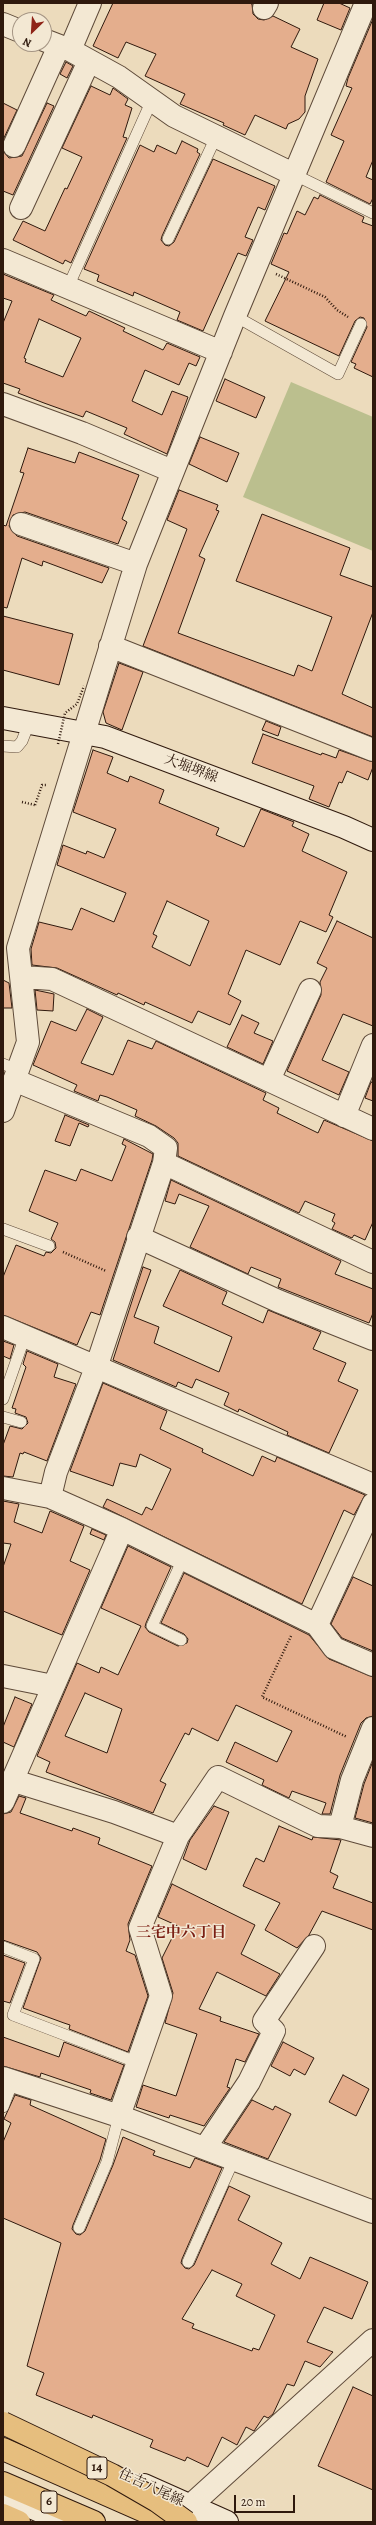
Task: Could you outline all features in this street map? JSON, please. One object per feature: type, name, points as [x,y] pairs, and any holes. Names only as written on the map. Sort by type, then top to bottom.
[{"type":"highway","name":"14","points":[[3,2422],[188,2514]]},
{"type":"highway","name":"6","points":[[3,2449],[169,2522]]},
{"type":"highway","name":"6","points":[[3,2483],[94,2522]]},
{"type":"highway","points":[[3,2515],[19,2522]]},
{"type":"street","points":[[14,146],[90,3]]},
{"type":"street","points":[[3,1111],[12,1071],[28,1042],[23,977],[18,948],[136,564],[235,316],[366,3]]},
{"type":"street","points":[[66,49],[119,77],[174,116],[295,175]]},
{"type":"street","points":[[21,208],[66,49]]},
{"type":"street","points":[[3,260],[221,352]]},
{"type":"street","points":[[3,404],[172,471]]},
{"type":"street","points":[[21,524],[136,564]]},
{"type":"street","points":[[110,646],[373,750]]},
{"type":"street","name":"大堀堺線","points":[[3,718],[105,737],[173,761],[373,840]]},
{"type":"street","points":[[23,977],[52,980],[373,1129]]},
{"type":"street","points":[[269,1080],[310,990]]},
{"type":"street","points":[[344,1116],[373,1045]]},
{"type":"street","points":[[12,1071],[148,1136],[166,1148],[164,1163],[138,1237],[97,1365],[56,1472],[50,1497]]},
{"type":"street","points":[[164,1163],[373,1262]]},
{"type":"street","points":[[138,1237],[278,1301],[373,1338]]},
{"type":"street","points":[[3,1327],[97,1365],[373,1485]]},
{"type":"street","points":[[3,1488],[50,1497],[183,1559],[309,1621],[334,1648],[373,1665]]},
{"type":"street","points":[[309,1621],[373,1504]]},
{"type":"street","points":[[3,1802],[11,1780],[122,1530]]},
{"type":"street","points":[[3,1676],[53,1686]]},
{"type":"street","points":[[340,1827],[352,1780],[369,1737]]},
{"type":"street","points":[[119,2116],[136,2062],[160,1996],[140,1928],[178,1836],[218,1777],[318,1826],[340,1827],[373,1836]]},
{"type":"street","points":[[11,1780],[114,1812],[178,1836]]},
{"type":"street","points":[[205,2148],[249,2082],[274,2031],[264,2021],[314,1946]]},
{"type":"street","points":[[8,2080],[119,2116],[373,2212]]},
{"type":"street","points":[[188,2514],[373,2340]]},
{"type":"street","points":[[3,2495],[66,2522]]},
{"type":"street","name":"住吉八尾線","points":[[172,2522],[188,2514],[228,2522]]},
{"type":"lane","points":[[68,287],[152,100]]},
{"type":"lane","points":[[168,239],[216,137]]},
{"type":"lane","points":[[295,175],[373,213]]},
{"type":"lane","points":[[235,316],[338,374],[361,324]]},
{"type":"lane","points":[[3,746],[17,747],[22,741],[29,723]]},
{"type":"lane","points":[[3,1229],[49,1246]]},
{"type":"lane","points":[[3,1399],[25,1336]]},
{"type":"lane","points":[[3,1417],[21,1422]]},
{"type":"lane","points":[[181,1640],[152,1626],[183,1559]]},
{"type":"lane","points":[[3,1947],[34,1959],[13,2015],[136,2062]]},
{"type":"lane","points":[[3,2107],[8,2080]]},
{"type":"lane","points":[[79,2228],[107,2162],[119,2116]]},
{"type":"lane","points":[[188,2262],[234,2159]]},
{"type":"path","points":[[256,266],[325,297],[337,310],[361,324]]},
{"type":"path","points":[[58,744],[65,713],[77,704],[84,686]]},
{"type":"path","points":[[22,802],[42,807]]},
{"type":"path","points":[[49,1246],[125,1279]]},
{"type":"path","points":[[309,1621],[262,1697],[369,1737]]},
{"type":"green space","points":[[291,382],[373,417],[373,551],[243,497]]},
{"type":"building","points":[[113,3],[249,3],[252,4],[253,14],[258,19],[264,20],[273,16],[300,29],[291,47],[318,59],[305,96],[305,112],[299,119],[288,124],[286,129],[255,115],[245,135],[223,125],[224,123],[180,104],[185,94],[145,76],[156,54],[126,42],[118,58],[93,46]]},
{"type":"building","points":[[324,3],[339,3],[350,8],[341,30],[317,20]]},
{"type":"building","points":[[373,19],[373,160],[366,177],[373,180],[373,198],[370,204],[326,182],[344,141],[331,135],[352,88],[346,86],[348,78]]},
{"type":"building","points":[[66,62],[73,66],[67,78],[60,74]]},
{"type":"building","points":[[91,86],[110,95],[113,88],[128,99],[125,105],[132,108],[123,137],[127,138],[71,263],[65,260],[63,264],[13,240],[23,221],[45,231],[65,188],[67,189],[82,157],[62,148]]},
{"type":"building","points":[[3,103],[17,110],[3,140]]},
{"type":"building","points":[[47,103],[54,106],[13,195],[3,191],[3,151],[9,158],[22,156]]},
{"type":"building","points":[[182,141],[198,149],[197,152],[200,154],[162,236],[161,240],[165,245],[169,246],[174,242],[213,159],[275,186],[265,210],[258,207],[245,237],[253,240],[246,256],[238,253],[203,331],[177,320],[180,312],[134,292],[133,296],[97,281],[99,275],[84,269],[140,145],[154,152],[157,145],[176,154]]},
{"type":"building","points":[[320,195],[364,217],[362,222],[373,226],[373,377],[354,368],[356,364],[351,362],[367,327],[364,318],[360,317],[355,321],[339,356],[265,321],[289,272],[271,264],[284,233],[287,234],[297,211],[305,215],[314,197],[318,199]]},
{"type":"building","points":[[3,274],[54,295],[51,300],[86,316],[89,311],[125,328],[123,331],[163,350],[167,343],[200,357],[196,366],[189,363],[179,385],[145,370],[132,401],[162,415],[172,391],[188,397],[167,454],[124,434],[127,428],[86,411],[83,417],[44,403],[18,393],[20,389],[3,383],[3,323],[12,301],[3,298]],"holes":[[[39,319],[81,338],[63,377],[25,362],[26,359],[24,358]]]},
{"type":"building","points":[[225,379],[265,397],[256,418],[216,401]]},
{"type":"building","points":[[200,437],[239,453],[227,482],[189,464]]},
{"type":"building","points":[[28,448],[75,463],[79,452],[139,475],[122,519],[127,522],[118,544],[25,512],[13,515],[9,526],[17,536],[109,568],[102,583],[43,561],[42,566],[22,558],[7,608],[3,607],[3,525],[6,526],[24,473],[20,472]]},
{"type":"building","points":[[179,490],[218,505],[216,510],[219,511],[199,556],[205,559],[178,633],[294,676],[298,665],[312,671],[332,617],[236,581],[262,514],[350,548],[340,575],[373,587],[373,612],[342,694],[373,708],[373,737],[143,646],[187,529],[167,520]]},
{"type":"building","points":[[3,616],[73,634],[59,685],[3,670]]},
{"type":"building","points":[[119,663],[143,672],[122,730],[106,723],[103,712]]},
{"type":"building","points":[[266,721],[281,727],[278,736],[262,730]]},
{"type":"building","points":[[263,734],[321,755],[322,753],[336,758],[339,750],[373,762],[373,767],[368,780],[347,771],[342,783],[339,782],[329,807],[309,799],[314,786],[252,763]]},
{"type":"building","points":[[93,750],[113,757],[107,773],[128,782],[130,776],[164,790],[159,803],[219,828],[216,835],[244,847],[261,809],[294,822],[292,826],[309,834],[302,851],[347,872],[329,915],[333,917],[326,932],[300,921],[280,965],[246,950],[228,994],[241,1001],[230,1025],[198,1011],[192,1023],[145,1002],[144,1005],[118,993],[117,995],[57,968],[32,965],[31,949],[39,922],[72,930],[81,908],[114,922],[126,893],[57,865],[63,845],[86,854],[87,851],[104,858],[116,829],[73,812]],"holes":[[[167,901],[209,921],[190,966],[152,947],[157,936],[153,934]]]},
{"type":"building","points":[[337,921],[373,938],[373,1026],[343,1014],[322,1060],[349,1072],[339,1095],[287,1071],[321,995],[320,982],[327,968],[317,963]]},
{"type":"building","points":[[3,980],[9,983],[12,1008],[3,1008]]},
{"type":"building","points":[[35,990],[54,994],[53,1011],[37,1010]]},
{"type":"building","points":[[87,1009],[103,1017],[81,1063],[113,1075],[128,1040],[152,1049],[156,1041],[266,1093],[263,1100],[279,1108],[277,1113],[318,1133],[324,1120],[373,1141],[373,1222],[365,1240],[354,1235],[352,1238],[332,1229],[335,1223],[332,1221],[335,1214],[305,1201],[299,1213],[178,1156],[178,1143],[174,1138],[156,1126],[135,1116],[137,1110],[107,1097],[100,1095],[98,1101],[74,1091],[77,1085],[33,1065],[51,1021],[76,1031]]},
{"type":"building","points":[[242,1015],[259,1023],[254,1033],[273,1041],[263,1064],[227,1047]]},
{"type":"building","points":[[371,1082],[373,1083],[373,1101],[365,1098]]},
{"type":"building","points":[[65,1115],[89,1125],[88,1127],[79,1123],[70,1146],[55,1141]]},
{"type":"building","points":[[124,1139],[153,1154],[100,1315],[91,1312],[77,1345],[3,1315],[3,1277],[16,1245],[44,1256],[46,1252],[51,1253],[56,1248],[55,1242],[51,1239],[58,1223],[29,1211],[45,1170],[76,1181],[81,1169],[112,1181],[126,1146],[122,1144]]},
{"type":"building","points":[[171,1180],[341,1261],[335,1274],[373,1289],[373,1313],[369,1323],[278,1287],[281,1279],[251,1267],[248,1274],[190,1247],[209,1206],[179,1194],[175,1204],[165,1201]]},
{"type":"building","points":[[143,1267],[151,1270],[134,1317],[159,1327],[154,1343],[219,1372],[232,1337],[163,1306],[180,1270],[227,1292],[222,1304],[263,1323],[268,1310],[321,1332],[313,1349],[346,1363],[338,1381],[358,1390],[329,1453],[287,1435],[288,1432],[239,1409],[238,1412],[224,1405],[229,1393],[196,1379],[192,1388],[178,1382],[176,1387],[113,1360]]},
{"type":"building","points":[[3,1341],[14,1345],[10,1359],[3,1356]]},
{"type":"building","points":[[27,1351],[58,1364],[54,1377],[76,1384],[47,1461],[24,1452],[23,1454],[20,1453],[13,1477],[3,1476],[3,1445],[10,1426],[22,1429],[28,1423],[26,1417],[15,1413],[16,1409],[12,1408],[26,1367],[23,1364]]},
{"type":"building","points":[[103,1383],[167,1411],[160,1429],[203,1449],[202,1452],[253,1476],[262,1456],[275,1462],[277,1457],[365,1495],[354,1515],[344,1510],[302,1604],[103,1507],[107,1499],[142,1515],[146,1507],[152,1510],[171,1469],[140,1454],[136,1467],[120,1463],[113,1486],[70,1471]]},
{"type":"building","points":[[3,1501],[19,1504],[14,1522],[42,1533],[50,1511],[84,1526],[70,1561],[90,1570],[62,1635],[3,1611],[3,1567],[11,1544],[3,1543]]},
{"type":"building","points":[[92,1529],[106,1535],[104,1540],[90,1534]]},
{"type":"building","points":[[128,1546],[171,1567],[146,1623],[145,1627],[149,1632],[178,1646],[187,1643],[188,1639],[184,1634],[161,1623],[184,1573],[309,1635],[329,1659],[373,1677],[373,1716],[366,1718],[361,1723],[340,1775],[330,1814],[322,1814],[326,1803],[292,1791],[289,1798],[262,1785],[264,1780],[226,1762],[235,1742],[277,1762],[292,1731],[236,1705],[218,1741],[192,1728],[189,1735],[185,1733],[160,1781],[166,1784],[153,1813],[46,1772],[50,1762],[37,1756],[77,1663],[99,1673],[101,1667],[118,1675],[141,1626],[101,1608]],"holes":[[[85,1693],[122,1709],[107,1753],[65,1736]]]},
{"type":"building","points":[[353,1577],[373,1586],[373,1651],[342,1638],[331,1624]]},
{"type":"building","points":[[15,1697],[32,1704],[14,1747],[3,1742],[3,1727]]},
{"type":"building","points":[[373,1761],[373,1823],[355,1818],[364,1784]]},
{"type":"building","points":[[19,1796],[26,1798],[20,1813],[72,1831],[73,1828],[100,1838],[98,1844],[152,1866],[128,1924],[130,1940],[126,1951],[135,1955],[148,1996],[128,2052],[69,2029],[70,2025],[23,2008],[41,1958],[37,1952],[3,1940],[3,1814],[11,1812]]},
{"type":"building","points":[[214,1806],[229,1812],[206,1870],[183,1859],[190,1840]]},
{"type":"building","points":[[279,1826],[312,1840],[313,1837],[341,1840],[330,1872],[338,1876],[333,1888],[373,1903],[373,1930],[322,1911],[309,1935],[297,1948],[265,1930],[280,1903],[243,1886],[256,1858],[264,1862]]},
{"type":"building","points":[[172,1884],[255,1925],[241,1954],[280,1974],[266,1996],[217,1972],[199,2009],[221,2017],[220,2021],[259,2034],[245,2062],[236,2059],[227,2087],[230,2088],[204,2126],[170,2115],[169,2118],[136,2107],[143,2085],[176,2096],[197,2034],[165,2023],[173,1993],[162,1958],[178,1926],[158,1917]]},
{"type":"building","points":[[3,1955],[25,1963],[10,2003],[3,2001]]},
{"type":"building","points":[[3,2037],[59,2057],[64,2042],[124,2065],[111,2100],[90,2093],[91,2090],[41,2073],[40,2077],[3,2066]]},
{"type":"building","points":[[283,2042],[314,2058],[305,2075],[294,2069],[290,2076],[271,2066]]},
{"type":"building","points":[[343,2075],[369,2089],[356,2116],[329,2102]]},
{"type":"building","points":[[15,2095],[31,2100],[30,2105],[106,2139],[100,2160],[73,2225],[72,2229],[76,2234],[80,2235],[85,2231],[113,2165],[123,2137],[155,2151],[153,2155],[190,2168],[195,2158],[222,2168],[182,2259],[181,2263],[185,2268],[189,2269],[194,2265],[229,2186],[250,2196],[238,2220],[282,2243],[271,2264],[300,2279],[310,2257],[368,2282],[352,2319],[324,2307],[307,2342],[333,2352],[320,2367],[305,2361],[294,2386],[287,2384],[273,2414],[268,2418],[264,2416],[254,2431],[246,2427],[237,2445],[222,2437],[208,2467],[187,2457],[185,2461],[150,2447],[153,2440],[93,2415],[92,2418],[36,2395],[44,2373],[27,2366],[61,2243],[3,2218],[3,2142],[11,2123],[4,2119]],"holes":[[[212,2270],[242,2284],[236,2296],[275,2315],[259,2350],[253,2348],[252,2351],[192,2328],[194,2324],[182,2319]]]},
{"type":"building","points":[[252,2100],[273,2110],[275,2106],[291,2114],[268,2159],[224,2142]]},
{"type":"building","points":[[353,2387],[373,2396],[373,2490],[318,2466]]},
{"type":"district","name":"三宅中六丁目","points":[[181,1933]]}]
